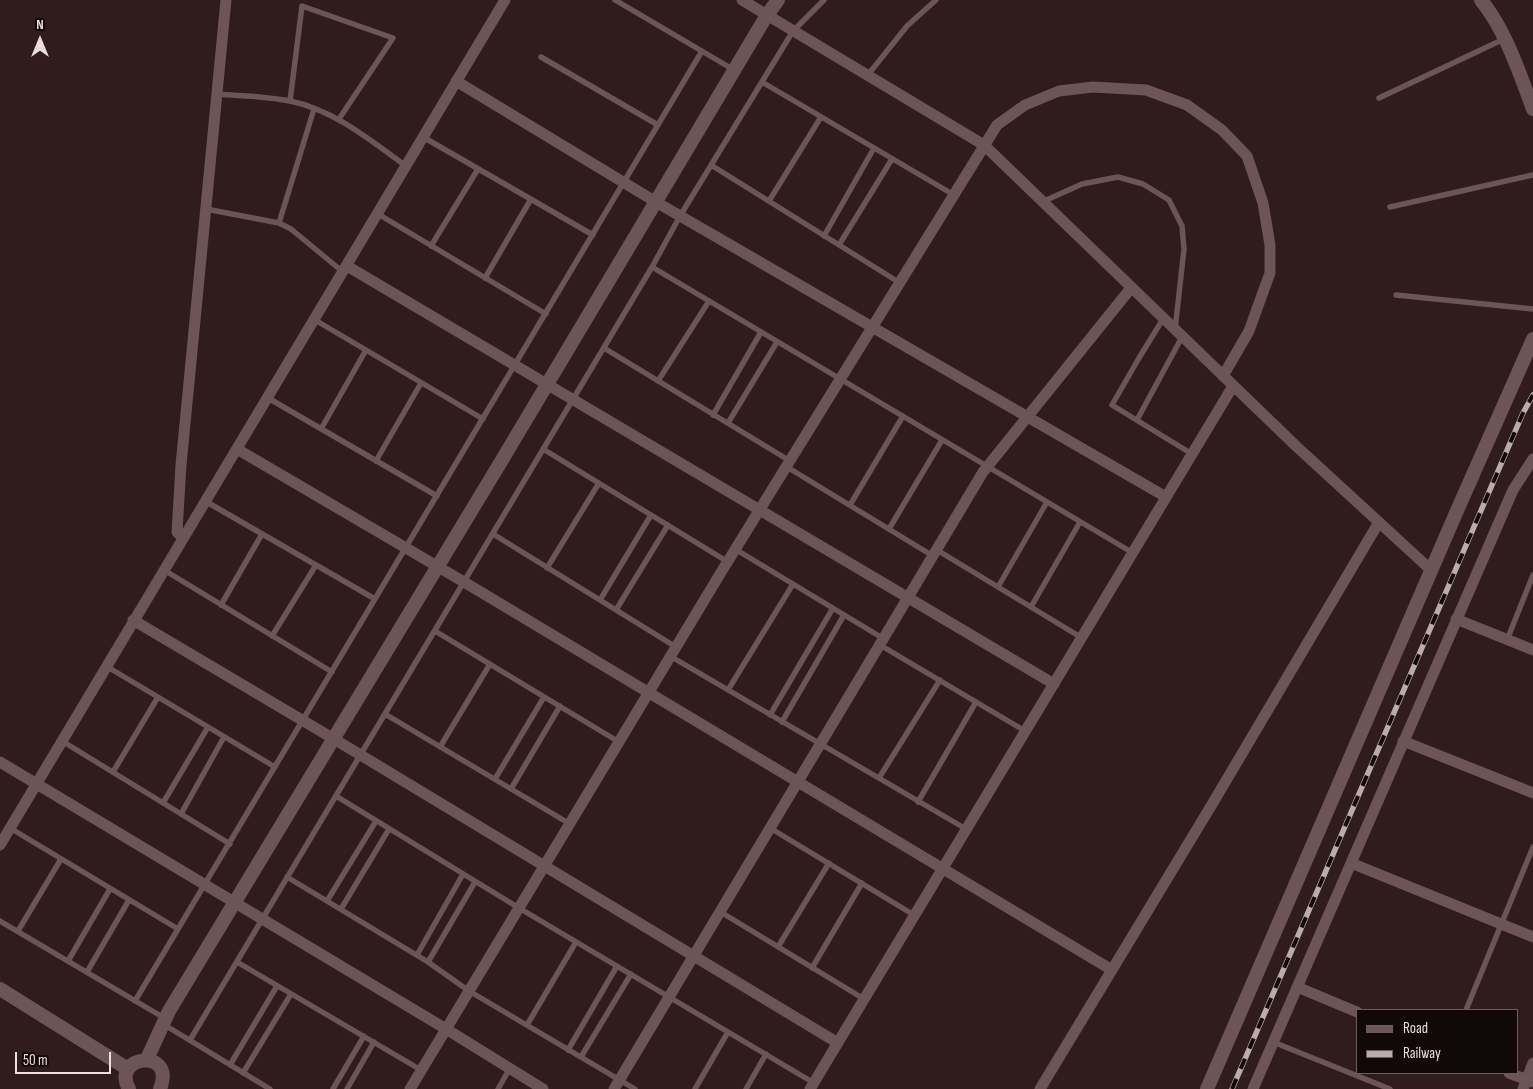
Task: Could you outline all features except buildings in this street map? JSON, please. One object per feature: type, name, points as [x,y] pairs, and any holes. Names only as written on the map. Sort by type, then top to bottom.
[{"type":"street","points":[[183,538],[177,532],[181,465],[226,0]]},
{"type":"street","points":[[0,845],[133,620],[315,320],[504,0]]},
{"type":"street","points":[[742,0],[984,145],[1233,386],[1431,570]]},
{"type":"street","points":[[147,1059],[164,1021],[438,567],[767,15],[778,0]]},
{"type":"street","points":[[1481,0],[1489,10],[1514,59],[1533,109]]},
{"type":"street","points":[[456,81],[656,202],[1166,497]]},
{"type":"street","points":[[410,1089],[648,693],[997,125],[1025,105],[1058,91],[1093,87],[1146,90],[1187,105],[1222,130],[1247,156],[1263,203],[1270,245],[1270,274],[1249,331],[1223,376]]},
{"type":"street","points":[[345,269],[515,365],[1054,684]]},
{"type":"street","points":[[616,1084],[987,467],[1131,288]]},
{"type":"street","points":[[1207,1089],[1533,339]]},
{"type":"street","points":[[812,1086],[1233,386]]},
{"type":"street","points":[[237,449],[464,582],[1112,970]]},
{"type":"street","points":[[1253,1089],[1513,490],[1533,459]]},
{"type":"street","points":[[1040,1089],[1379,522]]},
{"type":"street","points":[[1456,619],[1533,650]]},
{"type":"street","points":[[133,620],[361,755],[838,1043]]},
{"type":"street","points":[[1403,741],[1533,793]]},
{"type":"street","points":[[0,762],[544,1089]]},
{"type":"street","points":[[1350,863],[1533,936]]},
{"type":"street","points":[[1297,988],[1356,1012]]},
{"type":"street","points":[[0,990],[128,1069]]},
{"type":"street","points":[[129,1089],[126,1075],[128,1069],[133,1063],[147,1059],[154,1062],[163,1072],[163,1081],[160,1089]]},
{"type":"street","points":[[1511,1074],[1527,1084],[1533,1063]]},
{"type":"lane","points":[[615,0],[734,70]]},
{"type":"lane","points":[[190,1040],[604,348],[711,165],[793,31],[824,0]]},
{"type":"lane","points":[[867,76],[907,26],[933,1]]},
{"type":"lane","points":[[290,101],[302,6],[393,38],[339,119]]},
{"type":"lane","points":[[1379,98],[1504,39]]},
{"type":"lane","points":[[135,1002],[702,51]]},
{"type":"lane","points":[[541,57],[658,125]]},
{"type":"lane","points":[[762,82],[954,196]]},
{"type":"lane","points":[[217,94],[290,101],[314,109],[339,119],[406,166]]},
{"type":"lane","points":[[278,224],[314,109]]},
{"type":"lane","points":[[769,201],[821,117]]},
{"type":"lane","points":[[423,137],[593,235]]},
{"type":"lane","points":[[824,236],[874,148]]},
{"type":"lane","points":[[839,245],[892,159]]},
{"type":"lane","points":[[711,165],[900,284]]},
{"type":"lane","points":[[430,246],[478,169]]},
{"type":"lane","points":[[1390,207],[1533,175]]},
{"type":"lane","points":[[1042,202],[1082,184],[1118,177],[1143,184],[1169,200],[1182,226],[1184,249],[1178,333],[1137,420]]},
{"type":"lane","points":[[485,278],[530,199]]},
{"type":"lane","points":[[206,209],[278,224],[291,229],[345,269]]},
{"type":"lane","points":[[378,214],[546,314]]},
{"type":"lane","points":[[652,267],[1133,553]]},
{"type":"lane","points":[[1396,294],[1533,309]]},
{"type":"lane","points":[[658,381],[709,301]]},
{"type":"lane","points":[[1164,319],[1112,405],[1192,454]]},
{"type":"lane","points":[[315,320],[483,419]]},
{"type":"lane","points":[[713,415],[761,332]]},
{"type":"lane","points":[[728,424],[777,342]]},
{"type":"lane","points":[[604,348],[728,424],[889,529],[998,587],[1082,638]]},
{"type":"lane","points":[[321,429],[366,350]]},
{"type":"lane","points":[[376,461],[421,383]]},
{"type":"lane","points":[[268,398],[437,496]]},
{"type":"lane","points":[[850,505],[903,416]]},
{"type":"lane","points":[[889,529],[942,440]]},
{"type":"lane","points":[[543,449],[728,562]]},
{"type":"lane","points":[[547,568],[599,483]]},
{"type":"lane","points":[[205,501],[375,599]]},
{"type":"lane","points":[[998,587],[1047,502]]},
{"type":"lane","points":[[600,600],[651,515]]},
{"type":"lane","points":[[1031,607],[1080,522]]},
{"type":"lane","points":[[616,610],[668,525]]},
{"type":"lane","points":[[221,605],[262,534]]},
{"type":"lane","points":[[493,534],[616,610],[728,690],[966,829]]},
{"type":"lane","points":[[736,549],[844,615],[940,680],[1026,731]]},
{"type":"lane","points":[[272,636],[316,565]]},
{"type":"lane","points":[[164,570],[332,672]]},
{"type":"lane","points":[[1507,640],[1533,575]]},
{"type":"lane","points":[[728,690],[793,584]]},
{"type":"lane","points":[[770,715],[833,608]]},
{"type":"lane","points":[[782,722],[844,615]]},
{"type":"lane","points":[[434,631],[619,742]]},
{"type":"lane","points":[[440,747],[490,664]]},
{"type":"lane","points":[[106,666],[275,768]]},
{"type":"lane","points":[[879,778],[940,680]]},
{"type":"lane","points":[[113,772],[158,697]]},
{"type":"lane","points":[[495,779],[544,697]]},
{"type":"lane","points":[[918,802],[976,702]]},
{"type":"lane","points":[[511,789],[560,706]]},
{"type":"lane","points":[[385,714],[570,824]]},
{"type":"lane","points":[[163,803],[208,727]]},
{"type":"lane","points":[[181,814],[224,737]]},
{"type":"lane","points":[[62,741],[230,844]]},
{"type":"lane","points":[[336,796],[475,882],[766,1054],[812,1086]]},
{"type":"lane","points":[[327,901],[376,821]]},
{"type":"lane","points":[[10,828],[178,929]]},
{"type":"lane","points":[[770,828],[914,915]]},
{"type":"lane","points":[[341,909],[389,829]]},
{"type":"lane","points":[[1466,1009],[1533,847]]},
{"type":"lane","points":[[18,931],[61,859]]},
{"type":"lane","points":[[778,947],[829,863]]},
{"type":"lane","points":[[417,955],[463,874]]},
{"type":"lane","points":[[288,877],[417,955],[469,991],[582,1058],[616,1084],[635,1089]]},
{"type":"lane","points":[[428,962],[475,882]]},
{"type":"lane","points":[[812,968],[862,883]]},
{"type":"lane","points":[[68,962],[110,888]]},
{"type":"lane","points":[[87,972],[129,900]]},
{"type":"lane","points":[[719,912],[864,999]]},
{"type":"lane","points":[[0,921],[87,972],[164,1021],[190,1040],[270,1089]]},
{"type":"lane","points":[[527,1025],[576,942]]},
{"type":"lane","points":[[237,962],[421,1070]]},
{"type":"lane","points":[[568,1050],[617,966]]},
{"type":"lane","points":[[582,1058],[630,974]]},
{"type":"lane","points":[[230,1065],[277,986]]},
{"type":"lane","points":[[244,1073],[291,994]]},
{"type":"lane","points":[[695,1089],[728,1032]]},
{"type":"lane","points":[[333,1089],[364,1036]]},
{"type":"lane","points":[[347,1089],[374,1042]]},
{"type":"lane","points":[[1273,1042],[1390,1089]]},
{"type":"lane","points":[[746,1089],[766,1054]]},
{"type":"lane","points":[[498,1089],[510,1068]]},
{"type":"railway","points":[[1232,1089],[1523,413],[1533,395]]}]
